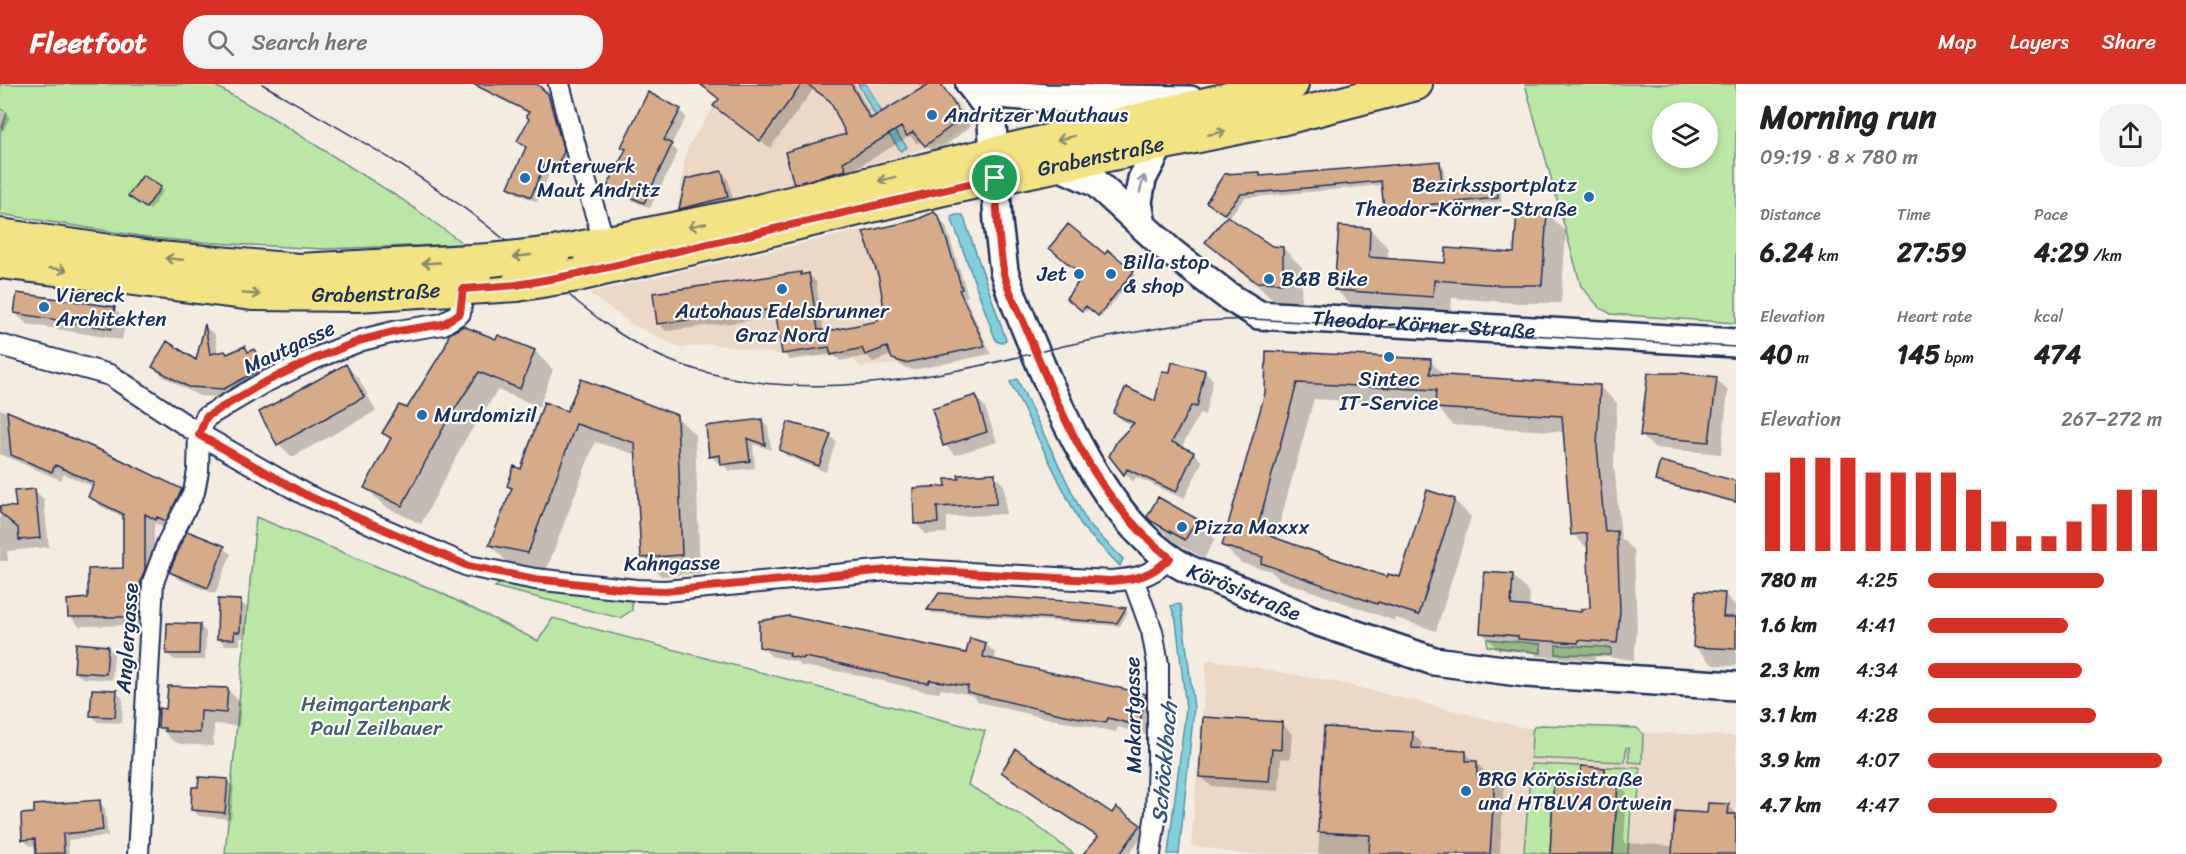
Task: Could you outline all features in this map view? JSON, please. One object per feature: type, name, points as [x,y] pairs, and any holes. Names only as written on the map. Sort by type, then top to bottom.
[{"type":"main road","points":[[970,84],[998,94],[1046,98],[1225,100]]},
{"type":"main road","name":"Körösistraße","points":[[970,84],[986,105],[992,123],[1004,271],[1064,416],[1108,496],[1129,522],[1148,572],[1193,573],[1214,579],[1310,619],[1434,661],[1526,673],[1736,686]]},
{"type":"main road","name":"Grabenstraße","points":[[0,262],[252,294],[357,295],[517,285],[578,274],[994,167],[1225,100],[1292,84]]},
{"type":"main road","name":"Grabenstraße","points":[[0,235],[159,258],[299,270],[490,260],[554,253],[605,244],[742,215],[994,167],[1059,166],[1281,119],[1416,84]]},
{"type":"main road","points":[[1133,217],[1142,179],[1160,145]]},
{"type":"main road","name":"Theodor-Körner-Straße","points":[[1059,166],[1096,183],[1171,252],[1225,294],[1259,315],[1736,343]]},
{"type":"street","points":[[559,84],[578,157],[605,244]]},
{"type":"street","name":"Mautgasse","points":[[199,435],[206,417],[263,383],[316,358],[362,340],[398,331],[443,324],[460,313],[463,289]]},
{"type":"street","name":"Kahngasse","points":[[0,345],[110,375],[199,435],[306,495],[468,566],[535,579],[665,591],[899,569],[1110,581],[1148,572]]},
{"type":"street","name":"Anglergasse","points":[[138,854],[153,582],[168,542],[194,492],[198,471],[199,435]]},
{"type":"street","name":"Makartgasse","points":[[1148,572],[1152,631],[1158,664],[1157,803],[1150,854]]},
{"type":"shaded area","points":[[703,84],[943,84],[969,116],[970,123],[944,143],[795,185],[677,210],[687,148],[719,99]]},
{"type":"shaded area","name":"Autohaus Edelsbrunner Graz Nord","points":[[934,212],[939,217],[947,241],[962,289],[959,290],[985,346],[905,363],[861,367],[849,357],[781,355],[712,344],[680,348],[632,324],[588,293],[839,235],[916,220]]},
{"type":"shaded area","name":"BRG Körösistraße und HTBLVA Ortwein","points":[[1207,659],[1336,682],[1526,728],[1736,736],[1736,854],[1239,854],[1191,845]]},
{"type":"green space","points":[[0,84],[212,84],[271,117],[403,200],[464,244],[323,249],[198,242],[152,238],[0,214],[0,133],[7,113],[0,109]]},
{"type":"green space","points":[[1525,84],[1736,84],[1736,323],[1611,314],[1600,308],[1581,286]]},
{"type":"green space","points":[[1039,104],[1119,109],[1044,125]]},
{"type":"green space","name":"Heimgartenpark Paul Zeilbauer","points":[[256,517],[437,591],[538,641],[553,618],[985,731],[968,785],[1029,820],[1074,854],[225,854]]},
{"type":"green space","points":[[504,581],[568,593],[632,600],[632,610],[620,618],[495,587]]},
{"type":"green space","points":[[1487,639],[1541,644],[1541,653],[1487,646]]},
{"type":"green space","points":[[1556,645],[1611,648],[1611,655],[1556,654]]},
{"type":"green space","points":[[1540,725],[1637,728],[1643,734],[1642,763],[1629,762],[1629,747],[1626,748],[1625,762],[1531,758],[1532,732],[1534,727]]},
{"type":"green space","points":[[1531,764],[1581,766],[1580,779],[1554,778],[1550,854],[1524,852]]},
{"type":"green space","points":[[1605,768],[1640,768],[1638,803],[1635,807],[1631,807],[1628,854],[1613,854],[1618,782],[1605,781]]},
{"type":"water","points":[[858,84],[866,84],[887,121],[907,147],[901,151],[878,120]]},
{"type":"water","points":[[963,215],[1006,340],[1001,343],[996,341],[951,217]]},
{"type":"water","points":[[1017,379],[1087,523],[1123,559],[1120,566],[1082,527],[1010,382]]},
{"type":"water","name":"Schöcklbach","points":[[1181,605],[1194,708],[1179,854],[1168,854],[1186,708],[1176,620],[1171,606]]},
{"type":"building","points":[[473,84],[537,84],[548,94],[564,152],[554,170],[544,165],[531,197],[508,187],[526,147],[517,141],[529,119],[526,116],[529,112]]},
{"type":"building","points":[[700,84],[802,84],[760,141],[713,106],[719,99]]},
{"type":"building","points":[[807,84],[851,84],[870,119],[929,84],[941,84],[963,117],[925,146],[913,132],[907,136],[901,127],[843,162],[846,170],[794,184],[785,152],[846,134],[830,101]]},
{"type":"building","points":[[648,92],[681,109],[664,140],[672,144],[644,203],[607,187],[626,149],[621,147]]},
{"type":"building","points":[[1440,161],[1442,185],[1497,180],[1498,198],[1384,209],[1381,181],[1241,194],[1224,214],[1206,202],[1224,174],[1260,172],[1260,176]]},
{"type":"building","points":[[722,171],[728,197],[679,209],[686,179]]},
{"type":"building","points":[[143,175],[161,187],[146,208],[128,196]]},
{"type":"building","points":[[1517,211],[1547,212],[1542,285],[1499,285],[1434,280],[1433,297],[1334,290],[1339,226],[1370,228],[1369,257],[1445,263],[1446,248],[1514,253]]},
{"type":"building","points":[[934,212],[939,217],[947,241],[962,289],[959,290],[985,346],[905,363],[892,359],[887,347],[865,355],[862,348],[831,355],[829,347],[782,354],[775,309],[657,324],[653,293],[801,272],[801,275],[809,273],[818,330],[823,330],[823,332],[878,321],[875,313],[884,309],[879,278],[863,232],[916,220]]},
{"type":"building","points":[[1227,216],[1272,246],[1283,247],[1283,283],[1256,282],[1205,242]]},
{"type":"building","points":[[1068,224],[1105,254],[1108,250],[1134,271],[1098,316],[1086,306],[1082,311],[1066,298],[1083,276],[1049,248]]},
{"type":"building","points":[[17,293],[115,307],[111,329],[14,313]]},
{"type":"building","points":[[205,324],[210,354],[225,351],[227,354],[245,346],[248,352],[254,349],[262,364],[257,367],[259,370],[224,389],[188,387],[152,367],[167,341],[196,360]]},
{"type":"building","name":"Murdomizil","points":[[463,326],[496,339],[498,335],[535,350],[520,389],[479,372],[447,421],[402,506],[364,488],[391,438],[382,433],[399,405],[407,408],[445,347],[449,334]]},
{"type":"building","points":[[1266,351],[1431,359],[1430,374],[1600,385],[1597,446],[1605,532],[1617,531],[1620,611],[1617,643],[1518,639],[1518,636],[1480,633],[1484,572],[1513,574],[1511,605],[1581,612],[1581,609],[1590,608],[1587,533],[1571,535],[1562,416],[1435,408],[1436,390],[1297,383],[1258,526],[1272,530],[1270,536],[1387,577],[1388,574],[1400,577],[1427,490],[1455,499],[1419,615],[1378,602],[1377,604],[1261,563],[1263,557],[1222,546],[1265,393]]},
{"type":"building","points":[[1172,362],[1205,370],[1197,407],[1191,406],[1172,442],[1194,452],[1176,492],[1127,469],[1124,475],[1109,456],[1117,441],[1134,423],[1113,413],[1126,387],[1155,401],[1162,371],[1170,372]]},
{"type":"building","points":[[346,364],[364,397],[277,445],[259,412]]},
{"type":"building","points":[[1648,373],[1681,373],[1717,377],[1709,442],[1640,436]]},
{"type":"building","points":[[581,379],[677,415],[682,555],[641,558],[635,443],[576,424],[528,553],[489,545],[512,488],[507,486],[514,466],[521,469],[544,402],[567,411]]},
{"type":"building","points":[[976,395],[987,432],[943,446],[932,409]]},
{"type":"building","points":[[7,411],[107,453],[182,489],[166,521],[157,517],[156,520],[145,514],[145,569],[141,581],[139,617],[68,617],[67,600],[88,598],[88,569],[123,568],[123,514],[88,497],[94,483],[55,465],[52,472],[11,455]]},
{"type":"building","points":[[762,419],[765,445],[747,438],[750,461],[721,465],[720,455],[709,457],[706,426]]},
{"type":"building","points":[[788,422],[831,434],[819,466],[779,450]]},
{"type":"building","points":[[1660,461],[1736,481],[1736,502],[1655,481]]},
{"type":"building","points":[[995,473],[996,504],[937,507],[938,523],[914,524],[913,488],[946,486],[945,479],[959,479],[958,475]]},
{"type":"building","points":[[35,489],[40,538],[19,540],[18,528],[0,513],[0,506],[16,507],[14,491]]},
{"type":"building","points":[[1158,497],[1197,519],[1185,540],[1147,517]]},
{"type":"building","points":[[187,531],[225,546],[208,588],[169,572]]},
{"type":"building","points":[[1696,591],[1725,593],[1723,617],[1736,617],[1736,649],[1693,647]]},
{"type":"building","points":[[939,593],[1080,602],[1126,608],[1117,623],[927,610]]},
{"type":"building","points":[[218,599],[241,600],[240,632],[234,632],[234,639],[217,639]]},
{"type":"building","points":[[789,616],[966,653],[970,638],[986,643],[983,657],[1146,694],[1139,726],[1108,718],[1106,723],[1060,714],[967,692],[968,686],[930,680],[928,683],[913,681],[837,663],[789,656],[790,653],[759,647],[759,621]]},
{"type":"building","points":[[167,623],[200,624],[199,654],[166,654]]},
{"type":"building","points":[[76,643],[108,646],[106,674],[74,672]]},
{"type":"building","points":[[168,686],[228,688],[226,713],[201,711],[200,733],[165,731],[165,728],[158,728],[159,708],[166,709]]},
{"type":"building","points":[[92,689],[117,690],[115,717],[90,716]]},
{"type":"building","points":[[1203,717],[1282,722],[1281,750],[1272,749],[1269,781],[1199,777]]},
{"type":"building","points":[[1324,727],[1413,732],[1412,748],[1466,751],[1466,761],[1477,761],[1477,775],[1495,776],[1490,854],[1369,854],[1370,835],[1318,832]]},
{"type":"building","points":[[1016,749],[1112,813],[1116,807],[1141,825],[1120,854],[1083,854],[1098,837],[1001,772]]},
{"type":"building","points":[[1581,766],[1605,768],[1605,781],[1618,782],[1613,854],[1550,854],[1554,778],[1580,779]]},
{"type":"building","points":[[199,777],[228,779],[225,813],[191,810],[192,787],[198,787]]},
{"type":"building","points":[[100,800],[103,830],[63,834],[64,853],[36,854],[35,839],[22,840],[21,814],[34,813],[34,805]]},
{"type":"building","points":[[1708,803],[1729,804],[1728,814],[1736,814],[1736,854],[1672,854],[1675,811],[1707,813]]},
{"type":"tram line","points":[[262,84],[418,176],[506,241]]},
{"type":"tram line","points":[[569,295],[619,333],[661,357],[722,376],[768,384],[816,386],[864,384],[911,378],[959,370],[1096,339],[1202,321],[1251,319],[1736,347]]},
{"type":"place","name":"Andritzer Mauthaus","points":[[932,115]]},
{"type":"place","name":"Unterwerk Maut Andritz","points":[[525,178]]},
{"type":"place","name":"Bezirkssportplatz Theodor-Körner-Straße","points":[[1589,197]]},
{"type":"place","name":"Jet","points":[[1079,274]]},
{"type":"place","name":"Billa stop & shop","points":[[1111,274]]},
{"type":"place","name":"B&B Bike","points":[[1269,279]]},
{"type":"place","name":"Autohaus Edelsbrunner Graz Nord","points":[[782,289]]},
{"type":"place","name":"Viereck Architekten","points":[[44,307]]},
{"type":"place","name":"Sintec IT-Service","points":[[1389,357]]},
{"type":"place","name":"Murdomizil","points":[[422,415]]},
{"type":"place","name":"Pizza Maxxx","points":[[1182,527]]},
{"type":"place","name":"BRG Körösistraße und HTBLVA Ortwein","points":[[1466,791]]},
{"type":"route","points":[[995,178],[1004,271],[1011,293],[1068,425],[1108,496],[1129,522],[1170,558],[1159,568],[1139,578],[1110,581],[899,569],[665,591],[535,579],[468,566],[306,495],[199,435],[206,417],[263,383],[316,358],[362,340],[398,331],[443,324],[460,313],[463,289],[517,285],[578,274],[995,178]]}]
